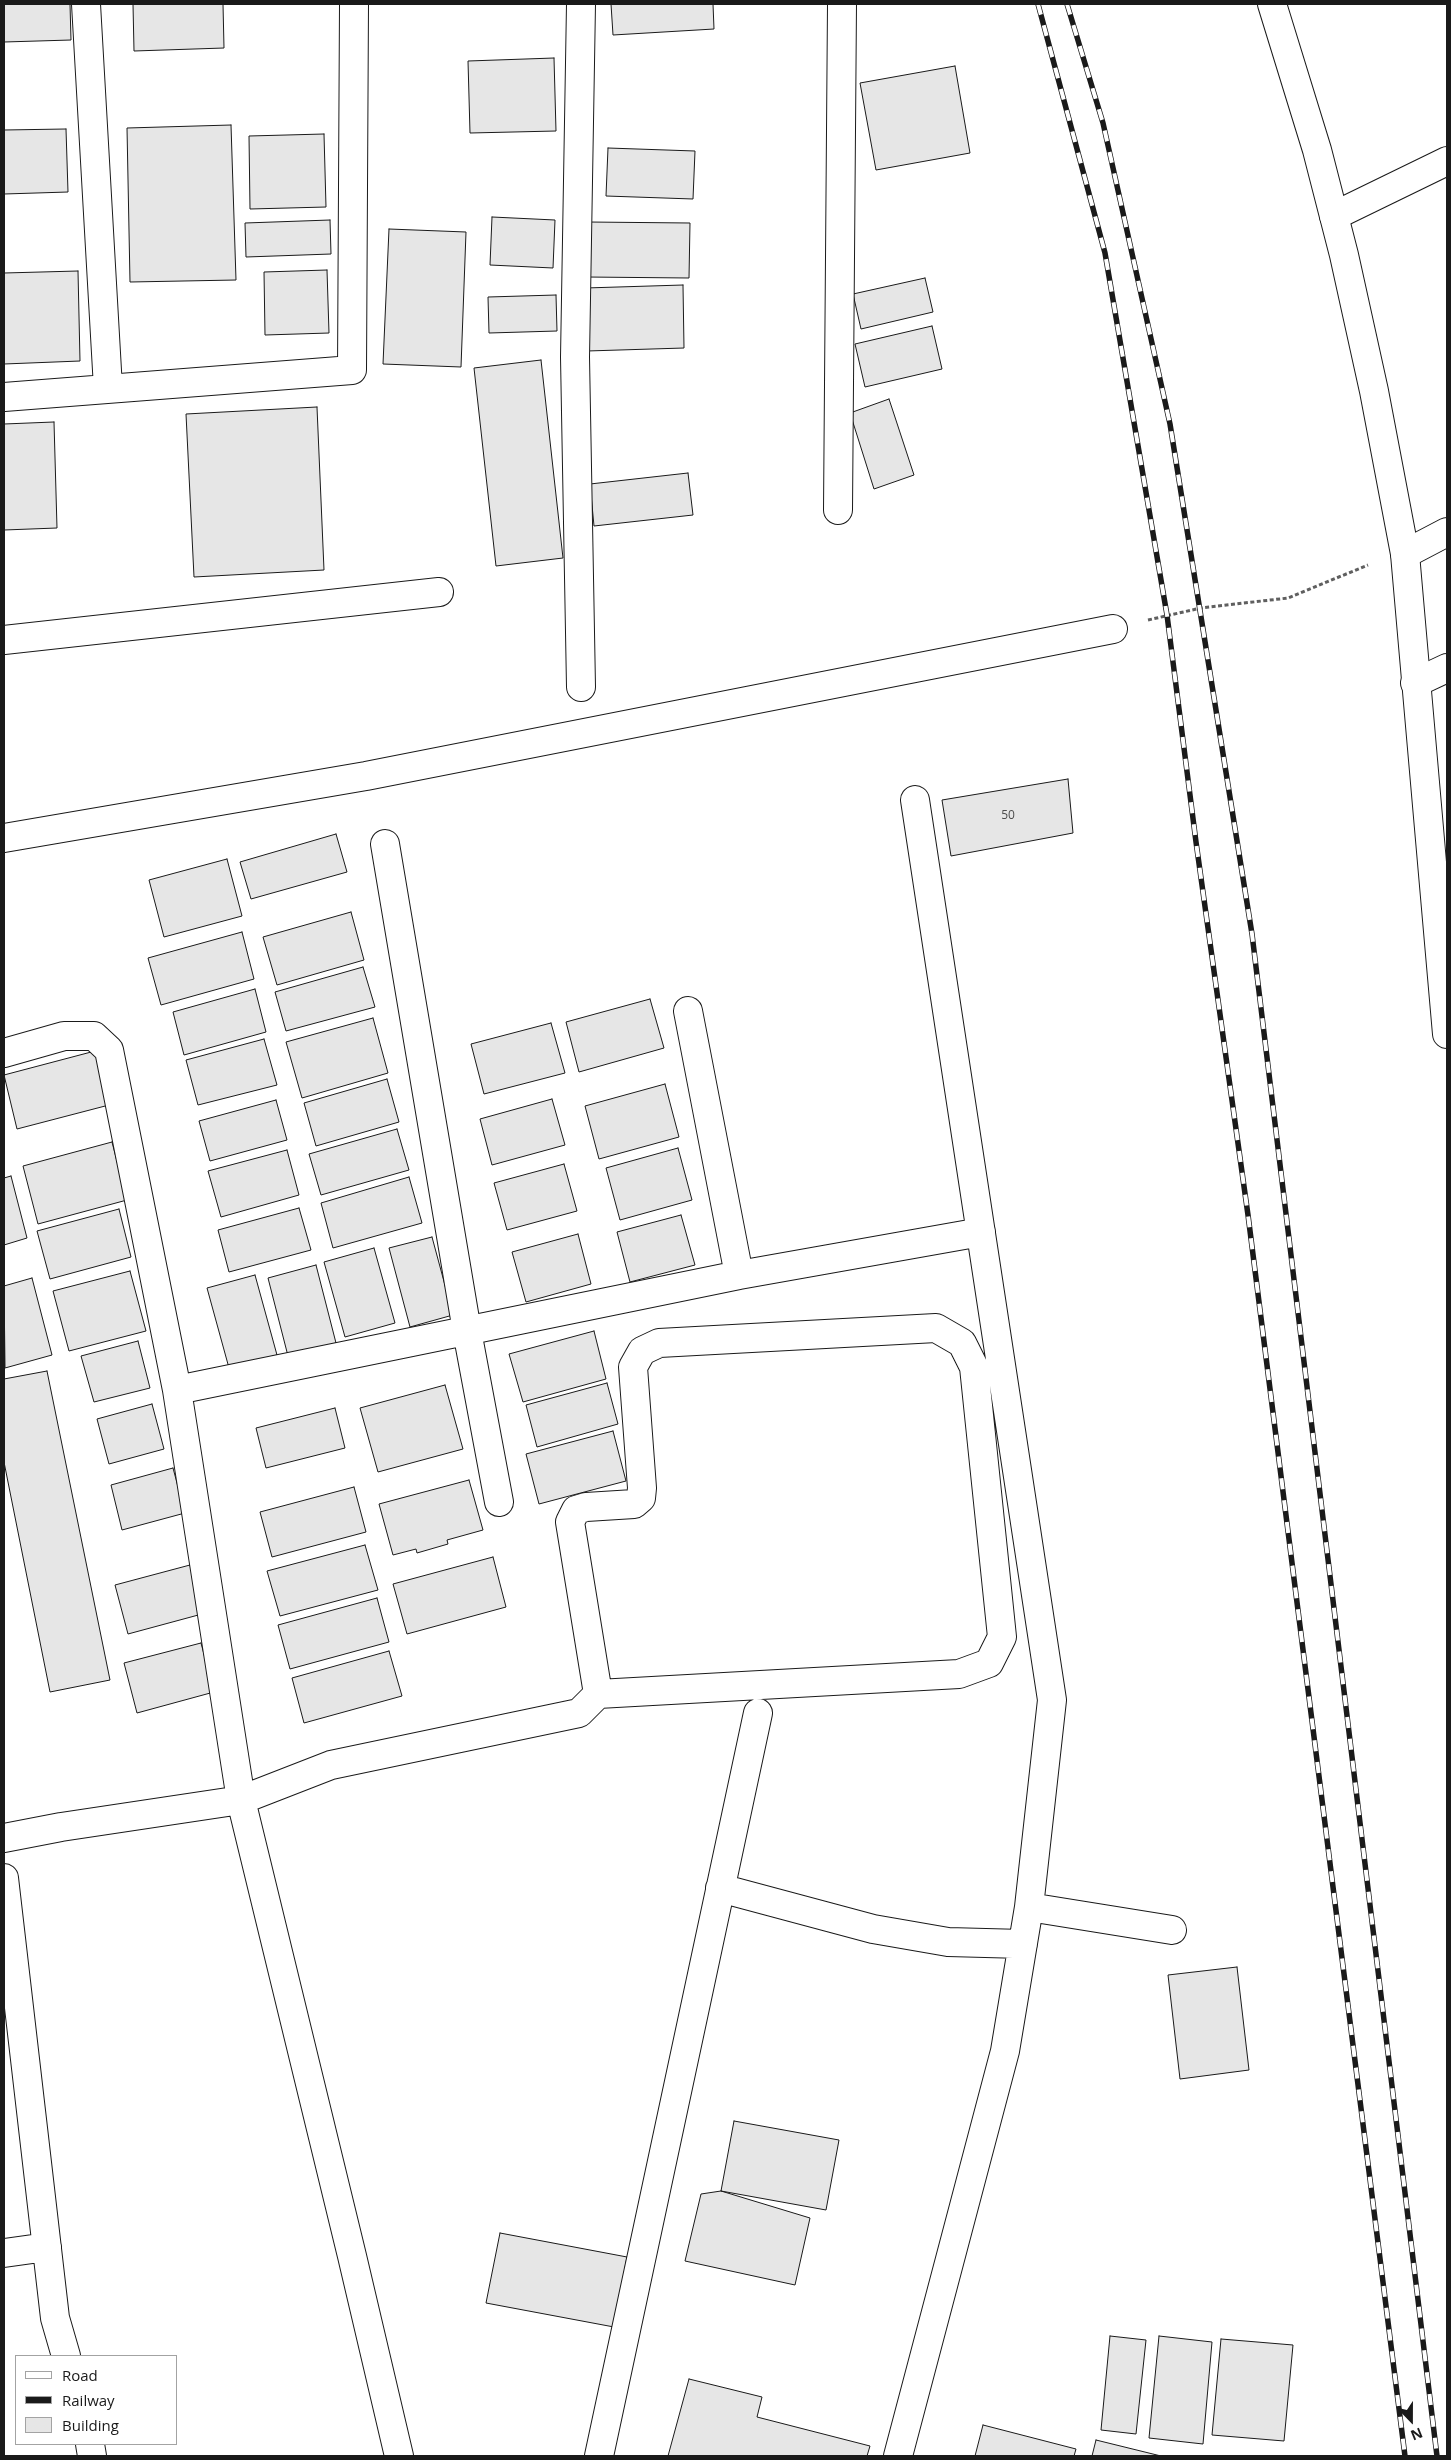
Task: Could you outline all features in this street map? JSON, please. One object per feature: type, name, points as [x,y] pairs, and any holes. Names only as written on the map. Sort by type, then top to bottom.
[{"type":"street","points":[[86,4],[108,388]]},
{"type":"street","points":[[4,397],[352,370],[354,4]]},
{"type":"street","points":[[581,4],[575,356],[581,687]]},
{"type":"street","points":[[838,510],[842,4]]},
{"type":"street","points":[[1272,4],[1317,150],[1334,216],[1374,391],[1405,554],[1447,1034]]},
{"type":"street","points":[[1334,216],[1447,161]]},
{"type":"street","points":[[1405,554],[1447,532]]},
{"type":"street","points":[[4,640],[439,592]]},
{"type":"street","points":[[4,838],[366,776],[1112,629]]},
{"type":"street","points":[[1415,683],[1447,668]]},
{"type":"street","points":[[898,2456],[1006,2051],[1029,1907],[1052,1700],[915,800]]},
{"type":"street","points":[[385,844],[467,1331],[499,1502]]},
{"type":"street","points":[[688,1011],[739,1275]]},
{"type":"street","points":[[4,1053],[64,1036],[94,1036],[108,1050],[177,1390],[240,1800],[399,2456]]},
{"type":"street","points":[[177,1390],[739,1275],[981,1232]]},
{"type":"street","points":[[4,1838],[61,1827],[240,1800],[331,1765],[579,1713],[598,1694],[959,1674],[989,1663],[1002,1637],[974,1367],[962,1342],[936,1328],[658,1343],[642,1350],[632,1367],[642,1488],[641,1498],[634,1504],[581,1508],[576,1510],[570,1522],[598,1694]]},
{"type":"street","points":[[599,2456],[758,1713]]},
{"type":"street","points":[[4,1878],[55,2318],[66,2355]]},
{"type":"street","points":[[720,1888],[873,1929],[948,1942],[1023,1944]]},
{"type":"street","points":[[1029,1907],[1172,1930]]},
{"type":"street","points":[[4,2253],[47,2248]]},
{"type":"path","points":[[1112,629],[1201,608],[1288,598],[1378,561],[1405,554]]},
{"type":"building","points":[[4,4],[70,4],[71,40],[4,42]]},
{"type":"building","points":[[133,4],[223,4],[224,48],[134,51]]},
{"type":"building","points":[[611,4],[713,4],[714,29],[613,35]]},
{"type":"building","points":[[554,58],[556,131],[470,133],[468,61]]},
{"type":"building","points":[[955,66],[970,153],[876,170],[860,83]]},
{"type":"building","points":[[231,125],[236,280],[130,282],[127,128]]},
{"type":"building","points":[[66,129],[68,192],[4,194],[4,130]]},
{"type":"building","points":[[324,134],[326,207],[250,209],[249,136]]},
{"type":"building","points":[[608,148],[695,151],[693,199],[606,196]]},
{"type":"building","points":[[492,217],[555,220],[553,268],[490,265]]},
{"type":"building","points":[[330,220],[331,254],[246,257],[245,223]]},
{"type":"building","points":[[587,222],[690,223],[689,278],[586,277]]},
{"type":"building","points":[[389,229],[466,232],[461,367],[383,364]]},
{"type":"building","points":[[327,270],[329,333],[265,335],[264,272]]},
{"type":"building","points":[[78,271],[80,361],[4,364],[4,273]]},
{"type":"building","points":[[925,278],[933,312],[861,329],[853,294]]},
{"type":"building","points":[[683,285],[684,348],[587,351],[585,288]]},
{"type":"building","points":[[556,295],[557,331],[489,333],[488,297]]},
{"type":"building","points":[[932,326],[942,369],[865,387],[855,344]]},
{"type":"building","points":[[541,360],[563,558],[496,566],[474,368]]},
{"type":"building","points":[[889,399],[914,475],[874,489],[850,413]]},
{"type":"building","points":[[317,407],[324,570],[194,577],[186,414]]},
{"type":"building","points":[[54,422],[57,528],[4,530],[4,424]]},
{"type":"building","points":[[688,473],[693,515],[594,526],[590,484]]},
{"type":"building","points":[[1068,779],[1073,833],[951,856],[942,800]]},
{"type":"building","points":[[336,834],[347,872],[251,899],[240,862]]},
{"type":"building","points":[[227,859],[242,916],[164,937],[149,880]]},
{"type":"building","points":[[351,912],[364,960],[277,985],[263,937]]},
{"type":"building","points":[[242,932],[254,979],[161,1005],[148,958]]},
{"type":"building","points":[[363,967],[375,1007],[286,1031],[275,992]]},
{"type":"building","points":[[255,989],[266,1032],[184,1055],[173,1012]]},
{"type":"building","points":[[650,999],[664,1048],[579,1072],[566,1022]]},
{"type":"building","points":[[373,1018],[388,1073],[302,1098],[286,1042]]},
{"type":"building","points":[[551,1023],[565,1073],[484,1094],[471,1044]]},
{"type":"building","points":[[264,1039],[277,1085],[198,1105],[186,1060]]},
{"type":"building","points":[[95,1051],[109,1105],[17,1129],[4,1075]]},
{"type":"building","points":[[387,1079],[399,1122],[316,1146],[304,1103]]},
{"type":"building","points":[[665,1084],[679,1137],[599,1159],[585,1106]]},
{"type":"building","points":[[552,1099],[565,1145],[492,1165],[480,1119]]},
{"type":"building","points":[[276,1100],[287,1140],[210,1161],[199,1121]]},
{"type":"building","points":[[397,1129],[409,1170],[321,1195],[309,1154]]},
{"type":"building","points":[[112,1142],[127,1200],[38,1224],[23,1166]]},
{"type":"building","points":[[678,1148],[692,1200],[620,1220],[606,1168]]},
{"type":"building","points":[[287,1150],[299,1195],[221,1217],[208,1171]]},
{"type":"building","points":[[564,1164],[577,1211],[507,1230],[494,1183]]},
{"type":"building","points":[[11,1176],[27,1238],[4,1245],[4,1178]]},
{"type":"building","points":[[409,1177],[422,1223],[333,1248],[321,1203]]},
{"type":"building","points":[[299,1208],[311,1250],[229,1272],[218,1230]]},
{"type":"building","points":[[119,1209],[131,1257],[50,1279],[37,1231]]},
{"type":"building","points":[[681,1215],[695,1265],[630,1282],[617,1232]]},
{"type":"building","points":[[578,1234],[591,1284],[526,1302],[512,1252]]},
{"type":"building","points":[[432,1237],[453,1315],[410,1327],[389,1248]]},
{"type":"building","points":[[374,1248],[395,1323],[345,1337],[324,1262]]},
{"type":"building","points":[[316,1265],[336,1343],[288,1356],[268,1278]]},
{"type":"building","points":[[130,1271],[146,1331],[69,1351],[53,1291]]},
{"type":"building","points":[[255,1275],[277,1355],[229,1368],[207,1288]]},
{"type":"building","points":[[32,1278],[52,1355],[5,1368],[4,1286]]},
{"type":"building","points":[[594,1331],[606,1379],[523,1402],[509,1354]]},
{"type":"building","points":[[138,1341],[150,1388],[94,1402],[81,1356]]},
{"type":"building","points":[[47,1371],[110,1680],[50,1692],[4,1462],[4,1379]]},
{"type":"building","points":[[607,1383],[618,1424],[537,1447],[526,1405]]},
{"type":"building","points":[[445,1385],[463,1449],[378,1472],[360,1408]]},
{"type":"building","points":[[152,1404],[164,1449],[109,1464],[97,1419]]},
{"type":"building","points":[[335,1408],[345,1448],[266,1468],[256,1428]]},
{"type":"building","points":[[613,1431],[626,1481],[539,1504],[526,1454]]},
{"type":"building","points":[[173,1468],[185,1513],[122,1530],[111,1485]]},
{"type":"building","points":[[469,1480],[483,1530],[447,1540],[448,1544],[417,1553],[416,1549],[393,1555],[379,1504]]},
{"type":"building","points":[[354,1487],[366,1532],[272,1557],[260,1512]]},
{"type":"building","points":[[365,1545],[378,1590],[280,1616],[267,1571]]},
{"type":"building","points":[[493,1557],[506,1607],[407,1634],[393,1584]]},
{"type":"building","points":[[190,1565],[202,1614],[128,1634],[115,1585]]},
{"type":"building","points":[[377,1598],[389,1642],[290,1669],[278,1625]]},
{"type":"building","points":[[201,1643],[214,1692],[137,1713],[124,1663]]},
{"type":"building","points":[[389,1651],[402,1696],[304,1723],[292,1678]]},
{"type":"building","points":[[1237,1967],[1249,2070],[1180,2079],[1168,1975]]},
{"type":"building","points":[[734,2121],[839,2140],[826,2210],[721,2191]]},
{"type":"building","points":[[721,2191],[810,2218],[795,2285],[685,2261],[701,2194]]},
{"type":"building","points":[[500,2233],[627,2257],[614,2327],[486,2303]]},
{"type":"building","points":[[1110,2336],[1146,2340],[1136,2434],[1101,2430]]},
{"type":"building","points":[[1159,2336],[1212,2342],[1203,2444],[1149,2438]]},
{"type":"building","points":[[1221,2339],[1293,2345],[1284,2441],[1212,2435]]},
{"type":"building","points":[[689,2379],[762,2397],[757,2417],[870,2446],[867,2456],[668,2456]]},
{"type":"building","points":[[983,2425],[1076,2449],[1074,2456],[975,2456]]},
{"type":"building","points":[[1096,2440],[1161,2456],[1092,2456]]},
{"type":"railway","points":[[1038,4],[1105,253],[1167,615],[1196,842],[1248,1215],[1405,2456]]},
{"type":"railway","points":[[1067,4],[1103,123],[1170,424],[1252,934],[1437,2456]]}]
